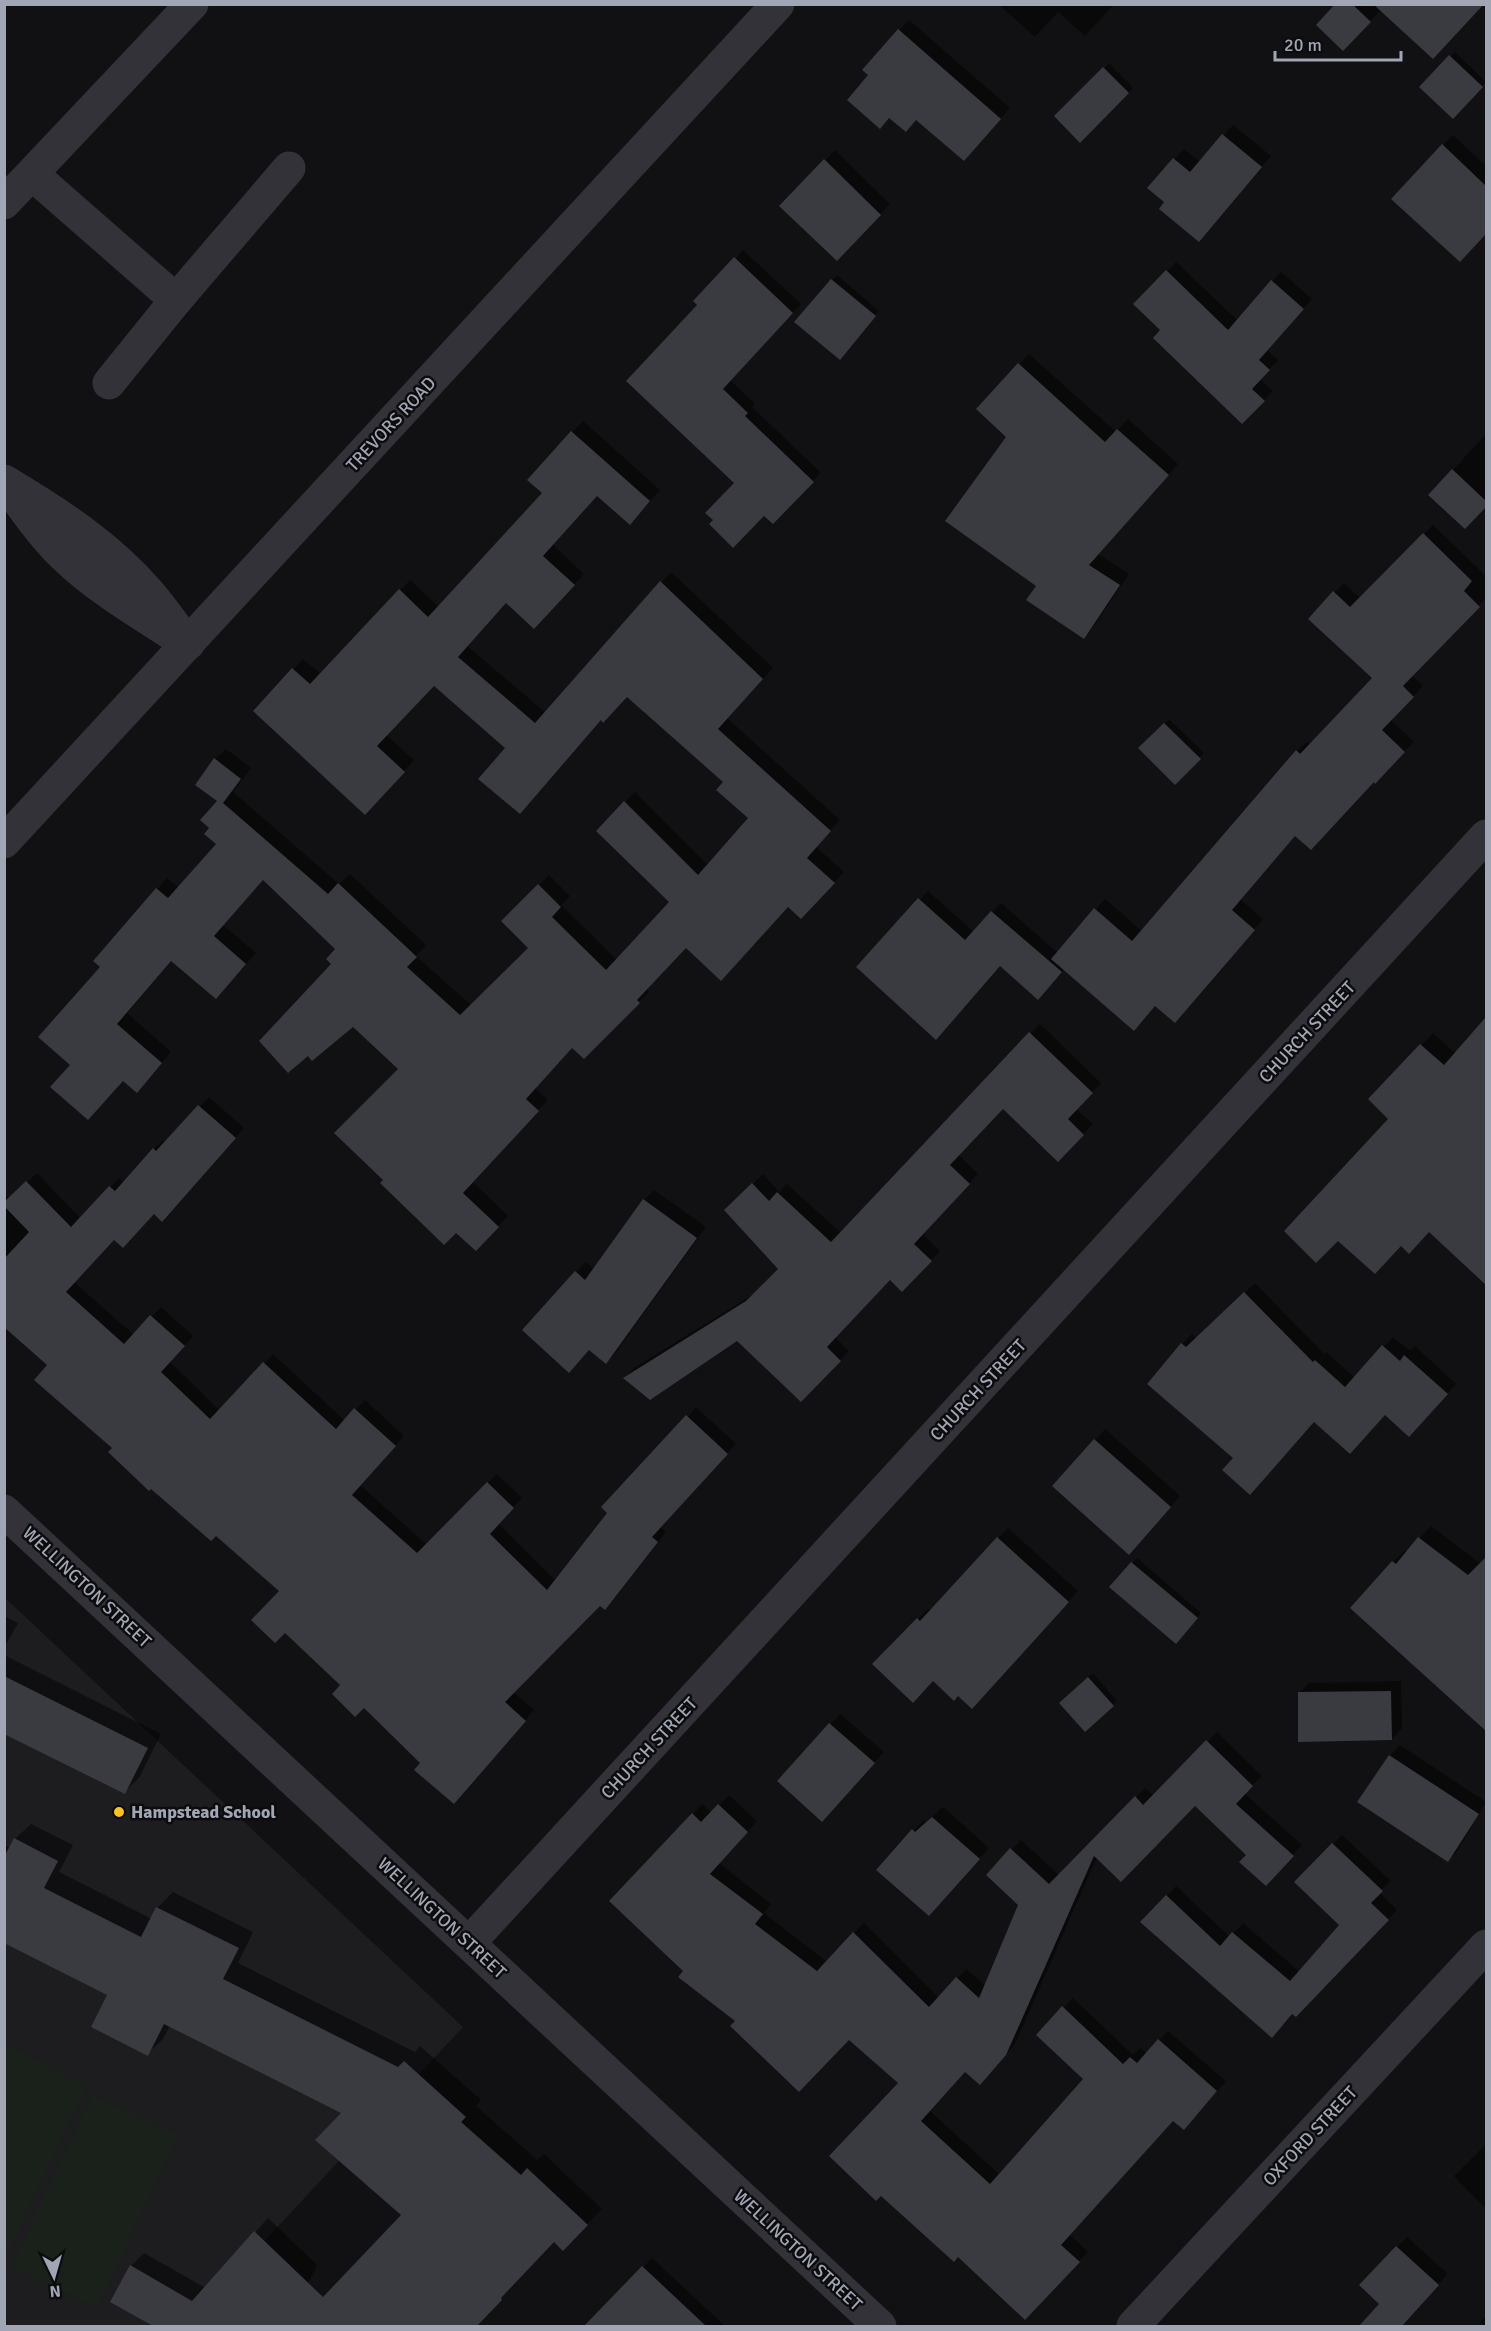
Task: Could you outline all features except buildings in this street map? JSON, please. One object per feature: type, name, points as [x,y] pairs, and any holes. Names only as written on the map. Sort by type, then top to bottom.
[{"type":"street","points":[[4,203],[192,4]]},
{"type":"street","name":"TREVORS ROAD","points":[[4,842],[778,4]]},
{"type":"street","points":[[109,383],[176,300],[289,168]]},
{"type":"street","points":[[32,174],[176,300]]},
{"type":"street","points":[[4,481],[37,527],[65,557],[113,596],[188,644]]},
{"type":"street","name":"CHURCH STREET","points":[[469,1943],[1486,836]]},
{"type":"street","name":"WELLINGTON STREET","points":[[4,1510],[880,2326]]},
{"type":"street","name":"OXFORD STREET","points":[[1133,2326],[1486,1946]]},
{"type":"shaded area","name":"Hampstead School","points":[[4,1597],[463,2027],[248,2259],[319,2326],[5,2326]]},
{"type":"shaded area","points":[[5,2044],[87,2086],[5,2257]]},
{"type":"shaded area","points":[[92,2095],[178,2135],[97,2308],[11,2267]]},
{"type":"place","name":"Hampstead School","points":[[119,1812]]}]
